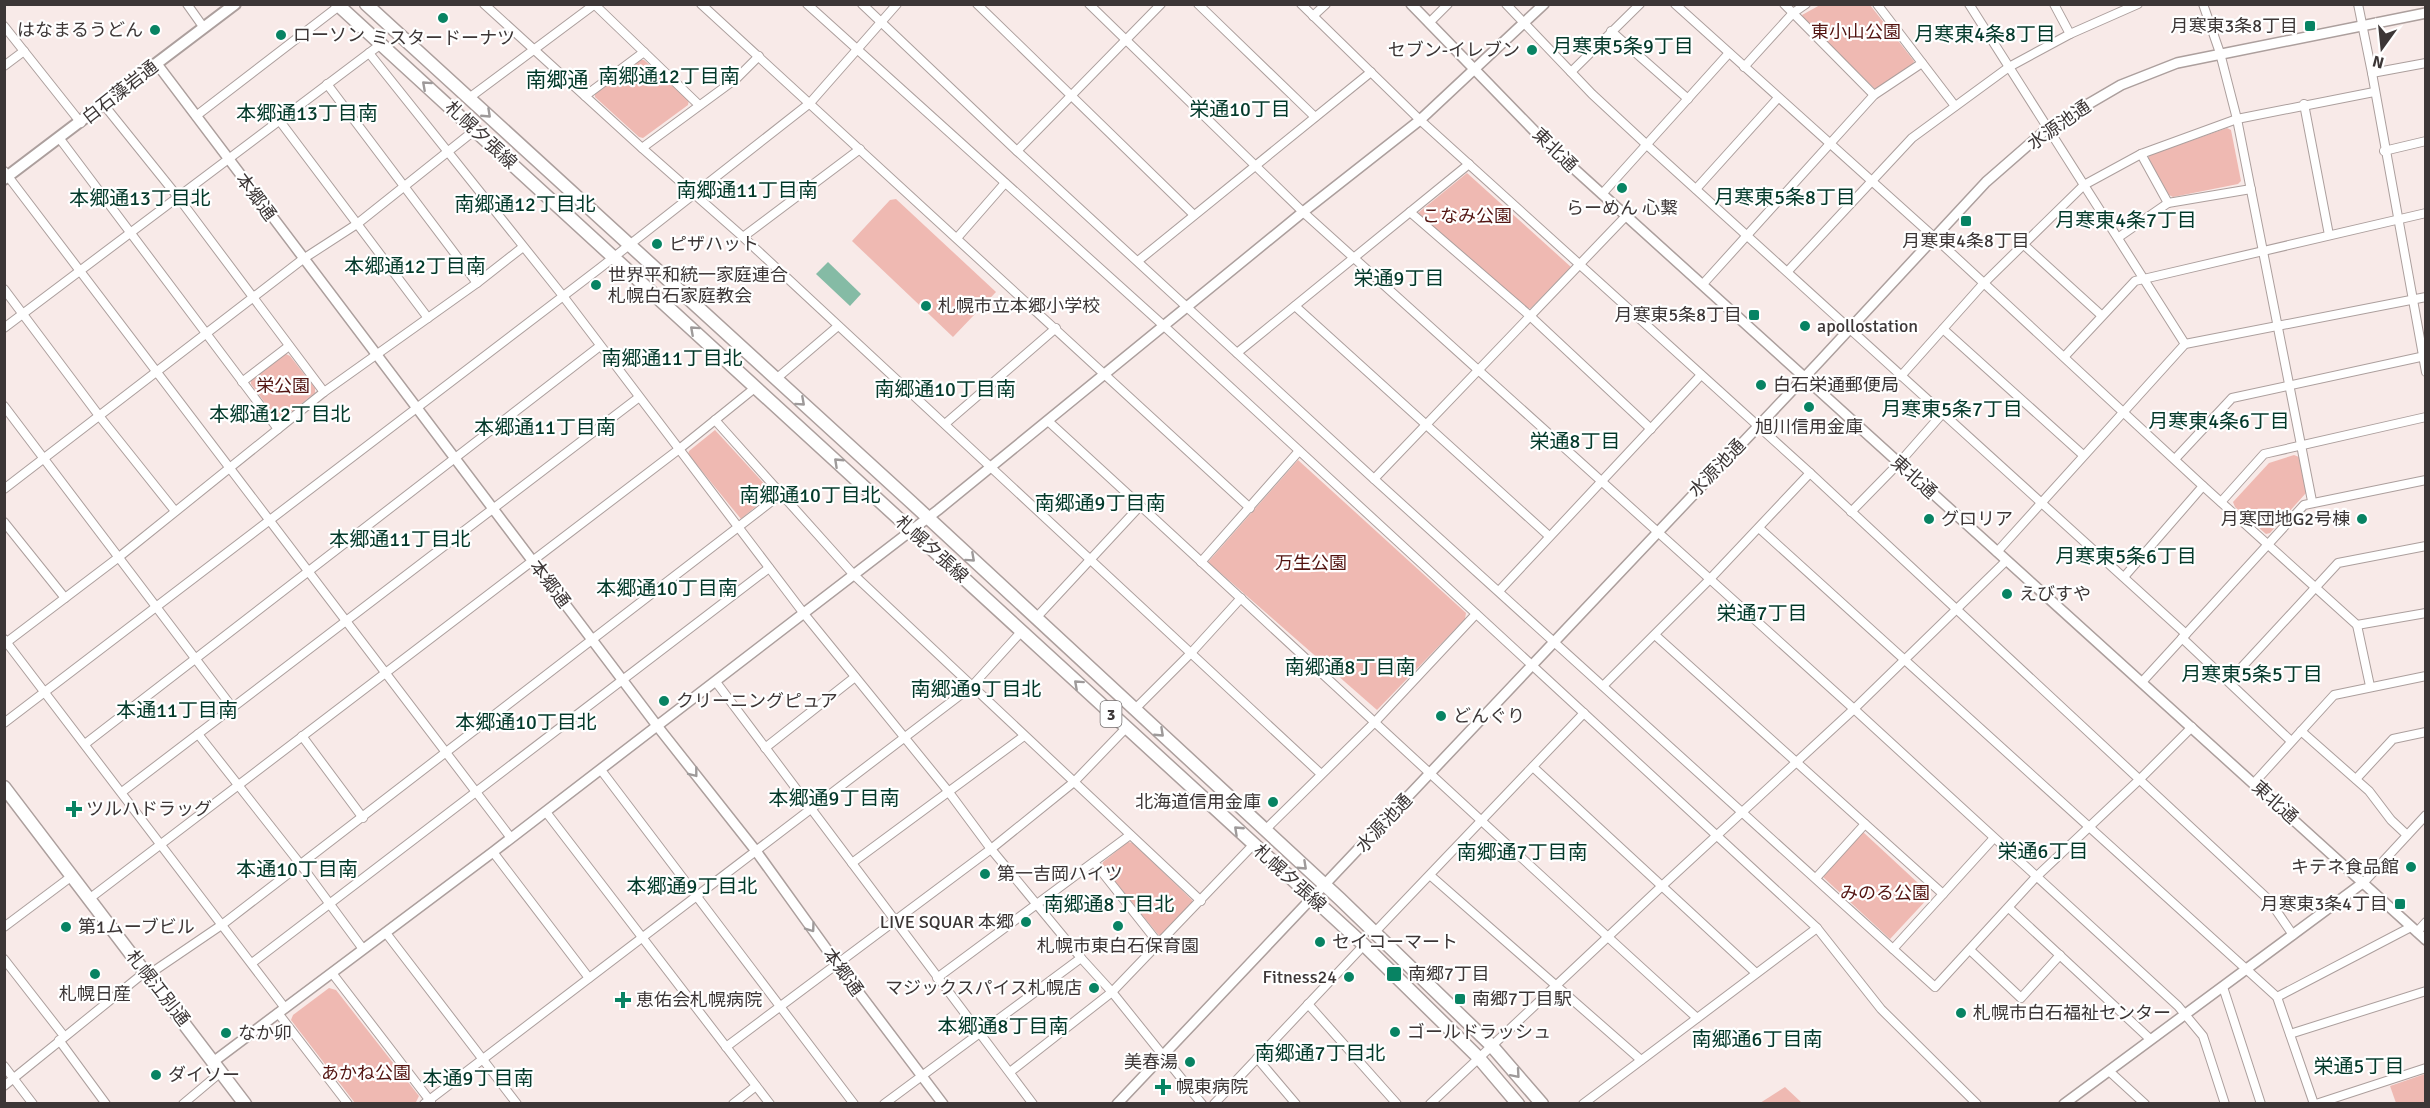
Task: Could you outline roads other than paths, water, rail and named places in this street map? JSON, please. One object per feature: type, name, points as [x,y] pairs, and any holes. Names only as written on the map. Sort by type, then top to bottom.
[{"type":"main road","name":"白石藻岩通","points":[[6,175],[60,139],[235,4]]},
{"type":"main road","name":"札幌夕張線","points":[[366,4],[928,518],[1375,932],[1491,1045],[1542,1104]]},
{"type":"main road","name":"札幌夕張線","points":[[338,5],[912,529],[1311,899],[1364,945],[1478,1057],[1518,1104]]},
{"type":"main road","name":"札幌江別通","points":[[4,787],[245,1104]]},
{"type":"street","points":[[187,4],[204,28]]},
{"type":"street","points":[[484,4],[743,237],[1321,774]]},
{"type":"street","points":[[701,4],[1107,374],[1250,508]]},
{"type":"street","points":[[807,4],[1005,183],[1168,323],[1299,451],[1817,928],[1881,1009],[1977,1104]]},
{"type":"street","points":[[862,4],[879,23],[1187,308],[1935,987],[2036,878],[2192,727]]},
{"type":"street","points":[[4,723],[614,257],[810,103],[897,4]]},
{"type":"street","points":[[977,4],[1194,215]]},
{"type":"street","points":[[1089,4],[1303,212],[1599,482],[1854,709],[2185,1014],[2203,1036],[2225,1104]]},
{"type":"street","points":[[1017,151],[1161,4]]},
{"type":"street","points":[[1198,4],[1315,117]]},
{"type":"street","points":[[1301,4],[1420,120],[1810,473],[2140,779],[2269,900],[2293,934]]},
{"type":"street","points":[[1313,16],[1326,4]]},
{"type":"street","name":"東北通","points":[[1411,4],[1549,146],[2426,940]]},
{"type":"street","points":[[1429,23],[1448,4]]},
{"type":"street","points":[[1506,4],[1647,146],[2124,577],[2291,741]]},
{"type":"street","points":[[183,1104],[217,1067],[282,1010],[805,615],[992,467],[1303,212],[1420,120],[1544,4]]},
{"type":"street","points":[[1571,72],[1640,4]]},
{"type":"street","points":[[1674,4],[1934,237],[2358,625],[2370,686]]},
{"type":"street","points":[[1784,4],[1874,95]]},
{"type":"street","points":[[1744,67],[1793,13],[1806,4]]},
{"type":"street","points":[[1878,4],[1955,106]]},
{"type":"street","points":[[1969,4],[2185,344]]},
{"type":"street","points":[[2054,4],[2070,34]]},
{"type":"street","points":[[2203,4],[2220,53],[2237,119],[2312,501]]},
{"type":"street","points":[[2358,4],[2426,372]]},
{"type":"street","points":[[196,116],[338,5]]},
{"type":"street","points":[[469,98],[594,5],[699,105]]},
{"type":"street","points":[[1788,271],[1911,138],[2009,67],[2070,34],[2134,5]]},
{"type":"street","name":"水源池通","points":[[1117,1104],[1805,377],[1986,182],[2049,127],[2121,85],[2178,63],[2426,13]]},
{"type":"street","points":[[4,26],[81,123]]},
{"type":"street","points":[[1611,31],[1688,99]]},
{"type":"street","points":[[4,328],[381,44]]},
{"type":"street","points":[[4,66],[24,51]]},
{"type":"street","points":[[585,96],[644,52]]},
{"type":"street","points":[[369,53],[563,296],[638,398],[805,615],[948,791],[991,849],[1112,992],[1202,1104]]},
{"type":"street","points":[[1602,194],[1729,53]]},
{"type":"street","points":[[642,148],[737,78],[759,56]]},
{"type":"street","points":[[1703,285],[1874,95],[1922,63]]},
{"type":"street","points":[[2372,73],[2426,63]]},
{"type":"street","name":"本郷通","points":[[157,64],[658,727],[756,851],[838,965],[943,1104]]},
{"type":"street","points":[[1138,261],[1371,72]]},
{"type":"street","points":[[327,84],[403,188],[477,283]]},
{"type":"street","points":[[1901,376],[1983,284],[2084,185],[2141,154],[2237,119],[2374,92]]},
{"type":"street","points":[[1696,189],[1778,98]]},
{"type":"street","points":[[2304,104],[2329,235]]},
{"type":"street","points":[[104,105],[178,197],[324,392]]},
{"type":"street","points":[[279,120],[428,318]]},
{"type":"street","points":[[4,489],[303,259],[357,224],[475,130]]},
{"type":"street","points":[[60,139],[278,429]]},
{"type":"street","points":[[2384,151],[2426,141]]},
{"type":"street","points":[[743,237],[860,149]]},
{"type":"street","points":[[2141,154],[2168,203]]},
{"type":"street","points":[[1237,353],[1469,164]]},
{"type":"street","points":[[6,175],[511,838]]},
{"type":"street","points":[[957,238],[1005,183]]},
{"type":"street","points":[[2119,237],[2168,203],[2250,189]]},
{"type":"street","points":[[1410,212],[1529,315],[1651,429]]},
{"type":"street","points":[[2065,356],[2135,280],[2426,213]]},
{"type":"street","points":[[1374,479],[1626,216]]},
{"type":"street","points":[[2023,243],[2101,315]]},
{"type":"street","points":[[348,1104],[224,924],[6,641],[120,557],[324,392],[477,283],[523,247]]},
{"type":"street","points":[[4,289],[100,417],[175,511]]},
{"type":"street","points":[[1997,552],[2185,344],[2426,297]]},
{"type":"street","points":[[1295,306],[1549,536]]},
{"type":"street","points":[[776,379],[838,326]]},
{"type":"street","points":[[945,424],[1056,328]]},
{"type":"street","points":[[1943,329],[2083,455]]},
{"type":"street","points":[[242,382],[289,346]]},
{"type":"street","points":[[85,744],[600,346]]},
{"type":"street","points":[[2175,459],[2232,398],[2424,357]]},
{"type":"street","points":[[1499,591],[1701,375]]},
{"type":"street","points":[[89,899],[678,450],[756,387]]},
{"type":"street","points":[[122,792],[638,398]]},
{"type":"street","points":[[4,406],[232,707]]},
{"type":"street","points":[[1851,512],[1899,463],[1942,414]]},
{"type":"street","points":[[2221,502],[2264,454],[2426,417]]},
{"type":"street","points":[[715,420],[854,575],[1201,901]]},
{"type":"street","points":[[1048,421],[1481,823],[1697,1018]]},
{"type":"street","points":[[1201,562],[1299,451]]},
{"type":"street","points":[[1603,686],[1760,528],[1810,473]]},
{"type":"street","points":[[2142,682],[2304,505],[2312,501],[2426,480]]},
{"type":"street","points":[[2124,577],[2204,486]]},
{"type":"street","points":[[4,1086],[146,974],[224,924],[781,494]]},
{"type":"street","points":[[1036,618],[1140,506]]},
{"type":"street","points":[[4,522],[65,598]]},
{"type":"street","points":[[1760,528],[2277,997],[2315,1104],[2426,1068]]},
{"type":"street","points":[[2229,681],[2338,563],[2426,546]]},
{"type":"street","points":[[1430,1104],[1555,985],[1854,709],[2006,561]]},
{"type":"street","points":[[252,963],[769,568]]},
{"type":"street","points":[[1135,709],[1191,653],[1241,598]]},
{"type":"street","points":[[2358,625],[2426,612]]},
{"type":"street","points":[[1265,830],[1374,723],[1476,614]]},
{"type":"street","points":[[332,973],[428,1102],[972,686],[1021,632]]},
{"type":"street","points":[[1655,635],[1943,894]]},
{"type":"street","points":[[2254,783],[2334,695],[2426,676]]},
{"type":"street","points":[[765,748],[855,677]]},
{"type":"street","points":[[716,682],[1033,1104]]},
{"type":"street","points":[[1375,932],[1431,876],[1584,713]]},
{"type":"street","points":[[726,1047],[991,849],[1074,782],[1126,728]]},
{"type":"street","points":[[2301,730],[2369,791],[2391,820],[2407,835]]},
{"type":"street","points":[[2356,779],[2393,738],[2426,732]]},
{"type":"street","points":[[198,734],[239,784],[363,949]]},
{"type":"street","points":[[852,863],[1024,735]]},
{"type":"street","points":[[302,736],[363,818]]},
{"type":"street","points":[[1533,767],[1756,973]]},
{"type":"street","points":[[601,770],[854,1104]]},
{"type":"street","points":[[546,812],[770,1104]]},
{"type":"street","points":[[2064,1104],[2364,882],[2426,815]]},
{"type":"street","points":[[1816,878],[1865,824]]},
{"type":"street","points":[[937,978],[1130,835]]},
{"type":"street","points":[[1893,949],[1993,839]]},
{"type":"street","points":[[1010,1072],[1112,992],[1253,845]]},
{"type":"street","points":[[493,852],[589,978]]},
{"type":"street","points":[[1094,862],[1159,945]]},
{"type":"street","points":[[4,927],[72,876]]},
{"type":"street","points":[[1431,876],[1641,1060]]},
{"type":"street","points":[[2008,908],[2150,1040]]},
{"type":"street","points":[[2277,997],[2426,922]]},
{"type":"street","points":[[1583,1104],[1817,928]]},
{"type":"street","points":[[386,933],[517,1104]]},
{"type":"street","points":[[1214,1104],[1364,945]]},
{"type":"street","points":[[1970,950],[2020,998],[2060,955]]},
{"type":"street","points":[[884,1104],[1081,958]]},
{"type":"street","points":[[4,959],[62,1038],[106,1104]]},
{"type":"street","points":[[2223,987],[2261,1104]]},
{"type":"street","points":[[2290,1034],[2425,992]]},
{"type":"street","points":[[1308,1004],[1397,1104]]},
{"type":"street","points":[[1257,1058],[1296,1104]]},
{"type":"street","points":[[4,1066],[33,1104]]},
{"type":"street","points":[[2109,1071],[2145,1104]]},
{"type":"street","points":[[733,1104],[756,1086]]},
{"type":"place","name":"ミスタードーナツ","points":[[443,18]]},
{"type":"place","name":"月寒東3条8丁目","points":[[2310,26]]},
{"type":"place","name":"はなまるうどん","points":[[155,30]]},
{"type":"place","name":"ローソン","points":[[281,35]]},
{"type":"place","name":"セブン-イレブン","points":[[1532,50]]},
{"type":"place","name":"らーめん 心繋","points":[[1622,188]]},
{"type":"place","name":"月寒東4条8丁目","points":[[1966,221]]},
{"type":"place","name":"ピザハット","points":[[657,244]]},
{"type":"place","name":"世界平和統一家庭連合 札幌白石家庭教会","points":[[596,285]]},
{"type":"place","name":"札幌市立本郷小学校","points":[[926,306]]},
{"type":"place","name":"月寒東5条8丁目","points":[[1754,315]]},
{"type":"place","name":"apollostation","points":[[1805,326]]},
{"type":"place","name":"白石栄通郵便局","points":[[1761,385]]},
{"type":"place","name":"旭川信用金庫","points":[[1809,407]]},
{"type":"place","name":"グロリア","points":[[1929,519]]},
{"type":"place","name":"月寒団地G2号棟","points":[[2362,519]]},
{"type":"place","name":"えびすや","points":[[2007,594]]},
{"type":"place","name":"クリーニングピュア","points":[[664,701]]},
{"type":"place","name":"どんぐり","points":[[1441,716]]},
{"type":"place","name":"北海道信用金庫","points":[[1273,802]]},
{"type":"place","name":"ツルハドラッグ","points":[[74,809]]},
{"type":"place","name":"キテネ食品館","points":[[2411,867]]},
{"type":"place","name":"第一吉岡ハイツ","points":[[985,874]]},
{"type":"place","name":"月寒東3条4丁目","points":[[2400,904]]},
{"type":"place","name":"LIVE SQUAR 本郷","points":[[1026,922]]},
{"type":"place","name":"札幌市東白石保育園","points":[[1118,926]]},
{"type":"place","name":"第1ムーブビル","points":[[66,927]]},
{"type":"place","name":"セイコーマート","points":[[1320,942]]},
{"type":"place","name":"札幌日産","points":[[95,974]]},
{"type":"place","name":"南郷7丁目","points":[[1394,974]]},
{"type":"place","name":"Fitness24","points":[[1349,977]]},
{"type":"place","name":"マジックスパイス札幌店","points":[[1094,988]]},
{"type":"place","name":"南郷7丁目駅","points":[[1460,999]]},
{"type":"place","name":"恵佑会札幌病院","points":[[623,1000]]},
{"type":"place","name":"札幌市白石福祉センター","points":[[1961,1013]]},
{"type":"place","name":"ゴールドラッシュ","points":[[1395,1032]]},
{"type":"place","name":"なか卯","points":[[226,1033]]},
{"type":"place","name":"美春湯","points":[[1190,1062]]},
{"type":"place","name":"ダイソー","points":[[156,1075]]},
{"type":"place","name":"幌東病院","points":[[1163,1087]]},
{"type":"district","name":"月寒東4条8丁目","points":[[1985,34]]},
{"type":"district","name":"月寒東5条9丁目","points":[[1623,46]]},
{"type":"district","name":"南郷通12丁目南","points":[[669,76]]},
{"type":"district","name":"南郷通","points":[[557,80]]},
{"type":"district","name":"栄通10丁目","points":[[1240,109]]},
{"type":"district","name":"本郷通13丁目南","points":[[307,113]]},
{"type":"district","name":"南郷通11丁目南","points":[[747,190]]},
{"type":"district","name":"月寒東5条8丁目","points":[[1785,197]]},
{"type":"district","name":"本郷通13丁目北","points":[[140,198]]},
{"type":"district","name":"南郷通12丁目北","points":[[525,204]]},
{"type":"district","name":"月寒東4条7丁目","points":[[2126,220]]},
{"type":"district","name":"本郷通12丁目南","points":[[415,266]]},
{"type":"district","name":"栄通9丁目","points":[[1399,278]]},
{"type":"district","name":"南郷通11丁目北","points":[[672,358]]},
{"type":"district","name":"南郷通10丁目南","points":[[945,389]]},
{"type":"district","name":"月寒東5条7丁目","points":[[1952,409]]},
{"type":"district","name":"本郷通12丁目北","points":[[280,414]]},
{"type":"district","name":"月寒東4条6丁目","points":[[2219,421]]},
{"type":"district","name":"本郷通11丁目南","points":[[545,427]]},
{"type":"district","name":"栄通8丁目","points":[[1575,441]]},
{"type":"district","name":"南郷通10丁目北","points":[[810,495]]},
{"type":"district","name":"南郷通9丁目南","points":[[1100,503]]},
{"type":"district","name":"本郷通11丁目北","points":[[400,539]]},
{"type":"district","name":"月寒東5条6丁目","points":[[2126,556]]},
{"type":"district","name":"本郷通10丁目南","points":[[667,588]]},
{"type":"district","name":"栄通7丁目","points":[[1762,613]]},
{"type":"district","name":"南郷通8丁目南","points":[[1350,667]]},
{"type":"district","name":"月寒東5条5丁目","points":[[2252,674]]},
{"type":"district","name":"南郷通9丁目北","points":[[976,689]]},
{"type":"district","name":"本通11丁目南","points":[[177,710]]},
{"type":"district","name":"本郷通10丁目北","points":[[526,722]]},
{"type":"district","name":"本郷通9丁目南","points":[[834,798]]},
{"type":"district","name":"栄通6丁目","points":[[2043,851]]},
{"type":"district","name":"南郷通7丁目南","points":[[1522,852]]},
{"type":"district","name":"本通10丁目南","points":[[297,869]]},
{"type":"district","name":"本郷通9丁目北","points":[[692,886]]},
{"type":"district","name":"南郷通8丁目北","points":[[1109,904]]},
{"type":"district","name":"本郷通8丁目南","points":[[1003,1026]]},
{"type":"district","name":"南郷通6丁目南","points":[[1757,1039]]},
{"type":"district","name":"南郷通7丁目北","points":[[1320,1053]]},
{"type":"district","name":"栄通5丁目","points":[[2359,1066]]},
{"type":"district","name":"本通9丁目南","points":[[478,1078]]},
{"type":"park label","name":"東小山公園","points":[[1856,32]]},
{"type":"park label","name":"こなみ公園","points":[[1467,216]]},
{"type":"park label","name":"栄公園","points":[[283,386]]},
{"type":"park label","name":"万生公園","points":[[1311,563]]},
{"type":"park label","name":"みのる公園","points":[[1885,893]]},
{"type":"park label","name":"あかね公園","points":[[366,1073]]}]
